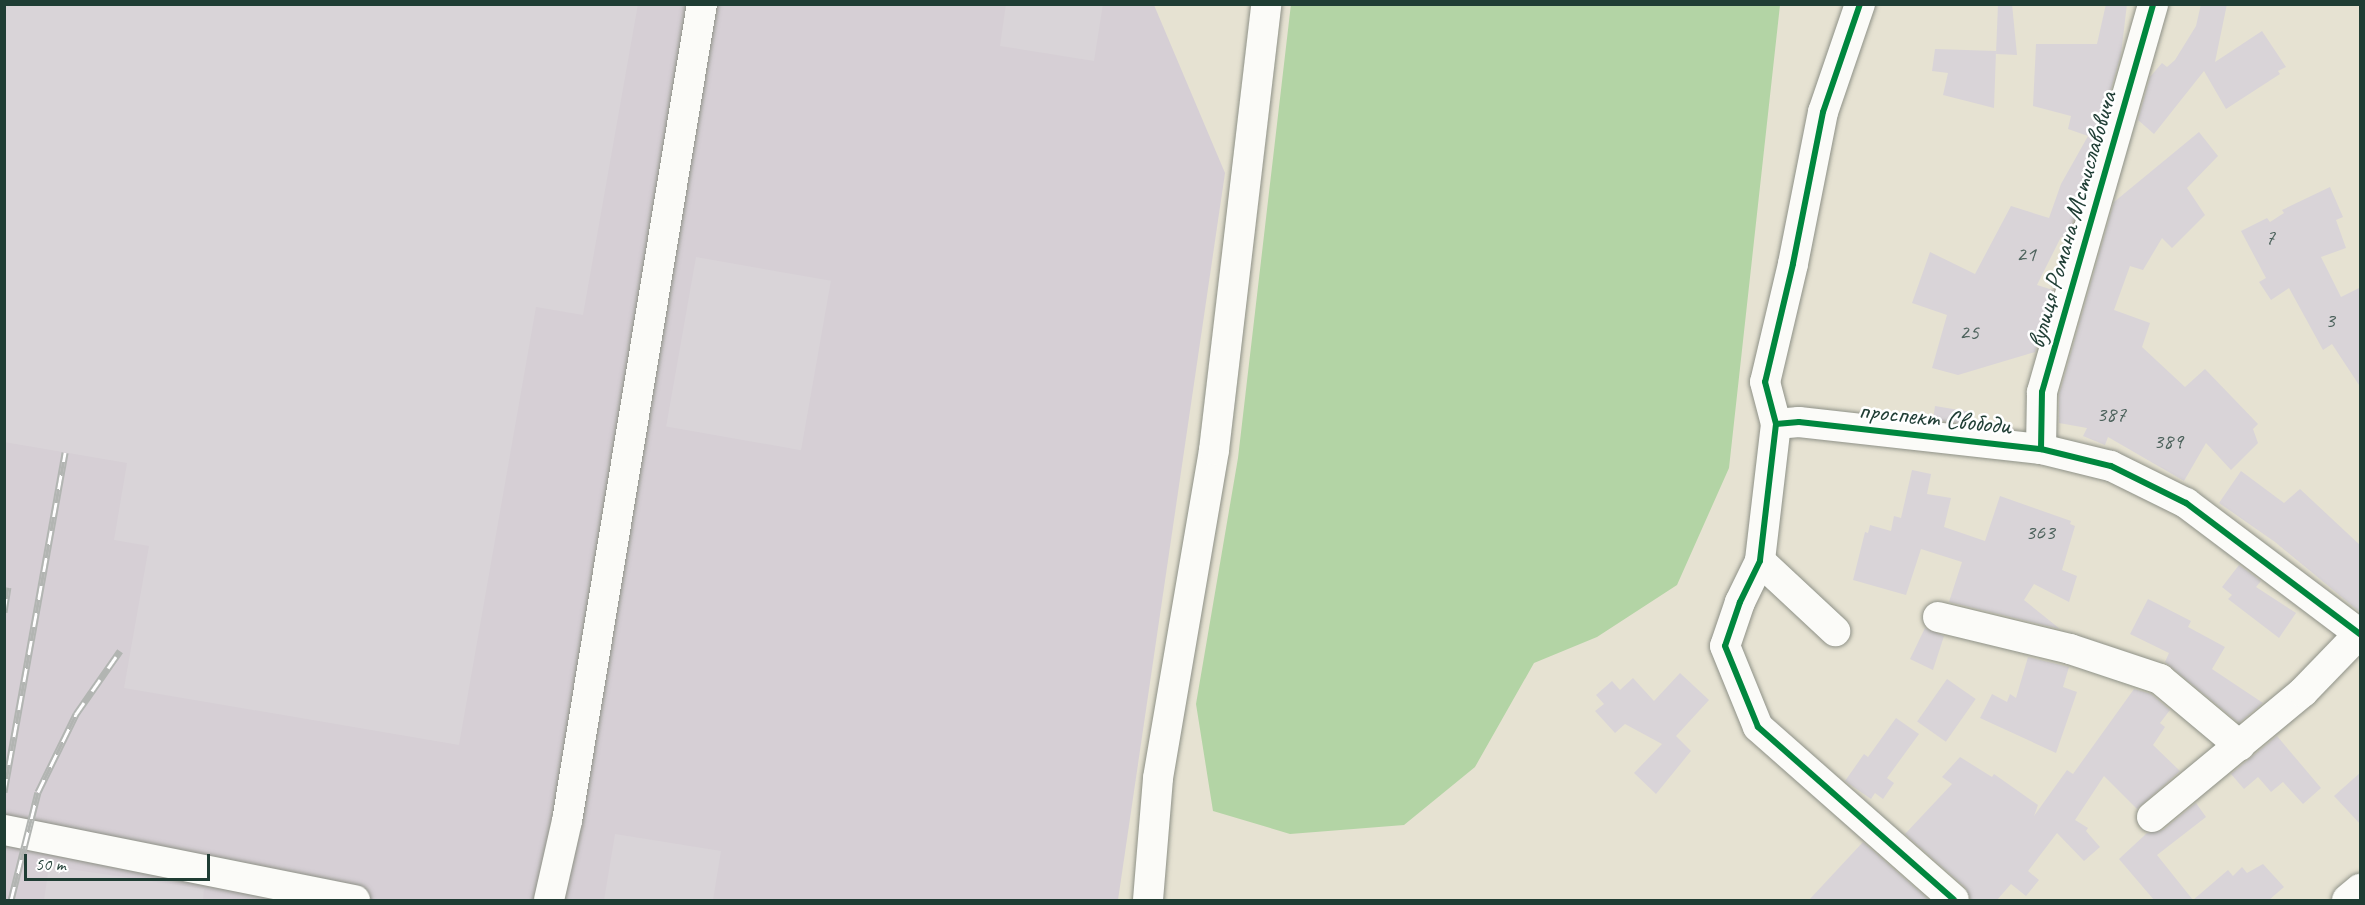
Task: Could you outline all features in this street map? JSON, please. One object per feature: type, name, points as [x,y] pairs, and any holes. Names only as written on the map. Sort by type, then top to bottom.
[{"type":"main road","points":[[2348,900],[2361,890]]},
{"type":"street","points":[[549,900],[567,821],[702,4]]},
{"type":"street","points":[[1148,900],[1158,778],[1214,450],[1266,4]]},
{"type":"street","points":[[1860,4],[1823,112],[1793,264],[1765,382],[1776,424],[1760,561],[1740,602],[1725,646],[1758,727],[1954,900]]},
{"type":"street","name":"вулиця Романа Мстиславовича","points":[[2041,448],[2042,392],[2153,4]]},
{"type":"street","name":"проспект Свободи","points":[[1776,424],[1799,422],[2041,448],[2111,466],[2186,503],[2360,634],[2303,692],[2152,817]]},
{"type":"street","points":[[1760,561],[1835,631]]},
{"type":"street","points":[[1938,617],[2037,642],[2160,679],[2240,746]]},
{"type":"street","points":[[4,830],[357,900]]},
{"type":"shaded area","points":[[5,5],[1154,5],[1225,173],[1118,900],[5,900]]},
{"type":"green space","points":[[1291,4],[1780,5],[1729,468],[1677,585],[1597,637],[1534,663],[1475,767],[1404,825],[1290,834],[1213,811],[1196,704],[1238,458]]},
{"type":"building","points":[[4,4],[638,4],[583,315],[536,307],[459,745],[124,688],[149,546],[114,540],[127,463],[4,442]]},
{"type":"building","points":[[1006,4],[1103,4],[1094,61],[1000,46]]},
{"type":"building","points":[[1998,4],[2012,4],[2017,55],[1996,54]]},
{"type":"building","points":[[2106,4],[2127,4],[2121,54],[2068,239],[2061,237],[2037,285],[2053,290],[2035,352],[1958,375],[1932,368],[1947,315],[1912,303],[1930,252],[1975,274],[2011,206],[2049,218],[2061,184],[2088,136],[2068,129],[2071,116],[2033,106],[2036,44],[2097,44]]},
{"type":"building","points":[[2201,4],[2227,4],[2215,62],[2262,31],[2286,67],[2278,71],[2280,74],[2226,109],[2204,71],[2154,134],[2138,120],[2150,77],[2162,63],[2167,67],[2175,60],[2196,26]]},
{"type":"building","points":[[1935,49],[1996,51],[1994,108],[1943,95],[1948,73],[1932,71]]},
{"type":"building","points":[[2199,132],[2218,156],[2187,188],[2205,215],[2172,248],[2162,238],[2143,270],[2130,266],[2114,310],[2150,323],[2142,347],[2185,387],[2205,369],[2258,424],[2253,429],[2258,443],[2231,470],[2206,443],[2184,481],[2108,437],[2105,445],[2083,436],[2087,428],[2059,423],[2059,395],[2114,202]]},
{"type":"building","points":[[2330,187],[2343,217],[2336,220],[2346,248],[2321,257],[2341,297],[2361,287],[2361,388],[2332,344],[2323,350],[2289,288],[2271,300],[2259,282],[2266,278],[2241,231],[2267,218],[2270,222],[2284,213],[2282,210]]},
{"type":"building","points":[[696,257],[831,281],[801,450],[666,426]]},
{"type":"building","points":[[1935,406],[1971,412],[1969,424],[1933,420]]},
{"type":"building","points":[[1912,470],[1931,474],[1927,494],[1951,498],[1944,527],[1985,541],[2000,496],[2071,521],[2070,524],[2075,526],[2062,570],[2077,576],[2069,602],[2034,584],[2024,600],[2060,629],[1949,602],[1962,562],[1921,549],[1906,595],[1853,580],[1865,532],[1868,533],[1870,525],[1891,531],[1894,516],[1901,518]]},
{"type":"building","points":[[2241,471],[2284,503],[2300,489],[2361,546],[2361,613],[2275,542],[2219,503]]},
{"type":"building","points":[[2239,565],[2261,581],[2256,587],[2296,613],[2279,638],[2228,599],[2232,595],[2222,587]]},
{"type":"building","points":[[2148,599],[2191,621],[2188,627],[2225,647],[2212,669],[2263,703],[2239,723],[2165,662],[2169,653],[2130,634]]},
{"type":"building","points":[[1925,628],[1944,636],[1933,670],[1910,659]]},
{"type":"building","points":[[2028,657],[2069,667],[2063,687],[2077,692],[2056,753],[1980,718],[1992,694],[2007,702],[2010,694],[2016,698]]},
{"type":"building","points":[[1680,673],[1709,700],[1676,736],[1691,751],[1656,794],[1634,773],[1662,744],[1625,724],[1615,733],[1595,711],[1604,704],[1596,695],[1612,681],[1620,690],[1633,678],[1654,701]]},
{"type":"building","points":[[1947,679],[1976,699],[1946,742],[1917,722]]},
{"type":"building","points":[[2134,689],[2151,694],[2170,710],[2160,723],[2165,727],[2153,745],[2180,771],[2137,809],[2104,776],[2075,820],[2088,828],[2086,831],[2100,847],[2084,861],[2057,833],[2028,871],[2039,880],[2026,896],[2011,884],[1997,900],[1971,900],[1965,887],[1905,834],[1952,784],[1942,777],[1960,757],[1992,777],[1994,774],[2038,805],[2034,816],[2067,770],[2073,774]]},
{"type":"building","points":[[1896,718],[1919,734],[1887,778],[1894,783],[1883,799],[1875,793],[1871,799],[1845,781],[1864,754],[1868,757]]},
{"type":"building","points":[[2277,736],[2321,788],[2303,804],[2283,782],[2271,792],[2258,777],[2244,789],[2231,774]]},
{"type":"building","points":[[2361,772],[2361,825],[2334,796]]},
{"type":"building","points":[[2196,803],[2206,817],[2157,855],[2193,900],[2154,900],[2119,859],[2147,833],[2163,830]]},
{"type":"building","points":[[615,834],[721,851],[713,900],[604,900]]},
{"type":"building","points":[[1863,842],[1929,900],[1809,900]]},
{"type":"building","points":[[2263,864],[2284,887],[2269,900],[2193,900],[2228,870],[2233,876],[2242,867],[2247,873]]},
{"type":"building","points":[[49,866],[204,889],[203,900],[44,900]]},
{"type":"railway","points":[[4,792],[65,452]]},
{"type":"railway","points":[[4,612],[8,587]]},
{"type":"railway","points":[[11,900],[38,792],[76,714],[120,651]]},
{"type":"cycle path","points":[[1860,4],[1823,112],[1793,264],[1765,382],[1776,424],[1760,561],[1740,602],[1725,646],[1758,727],[1954,900]]},
{"type":"cycle path","points":[[2041,449],[2042,392],[2153,4]]},
{"type":"cycle path","points":[[1776,424],[1799,422],[2041,449],[2111,466],[2186,503],[2360,634]]}]
